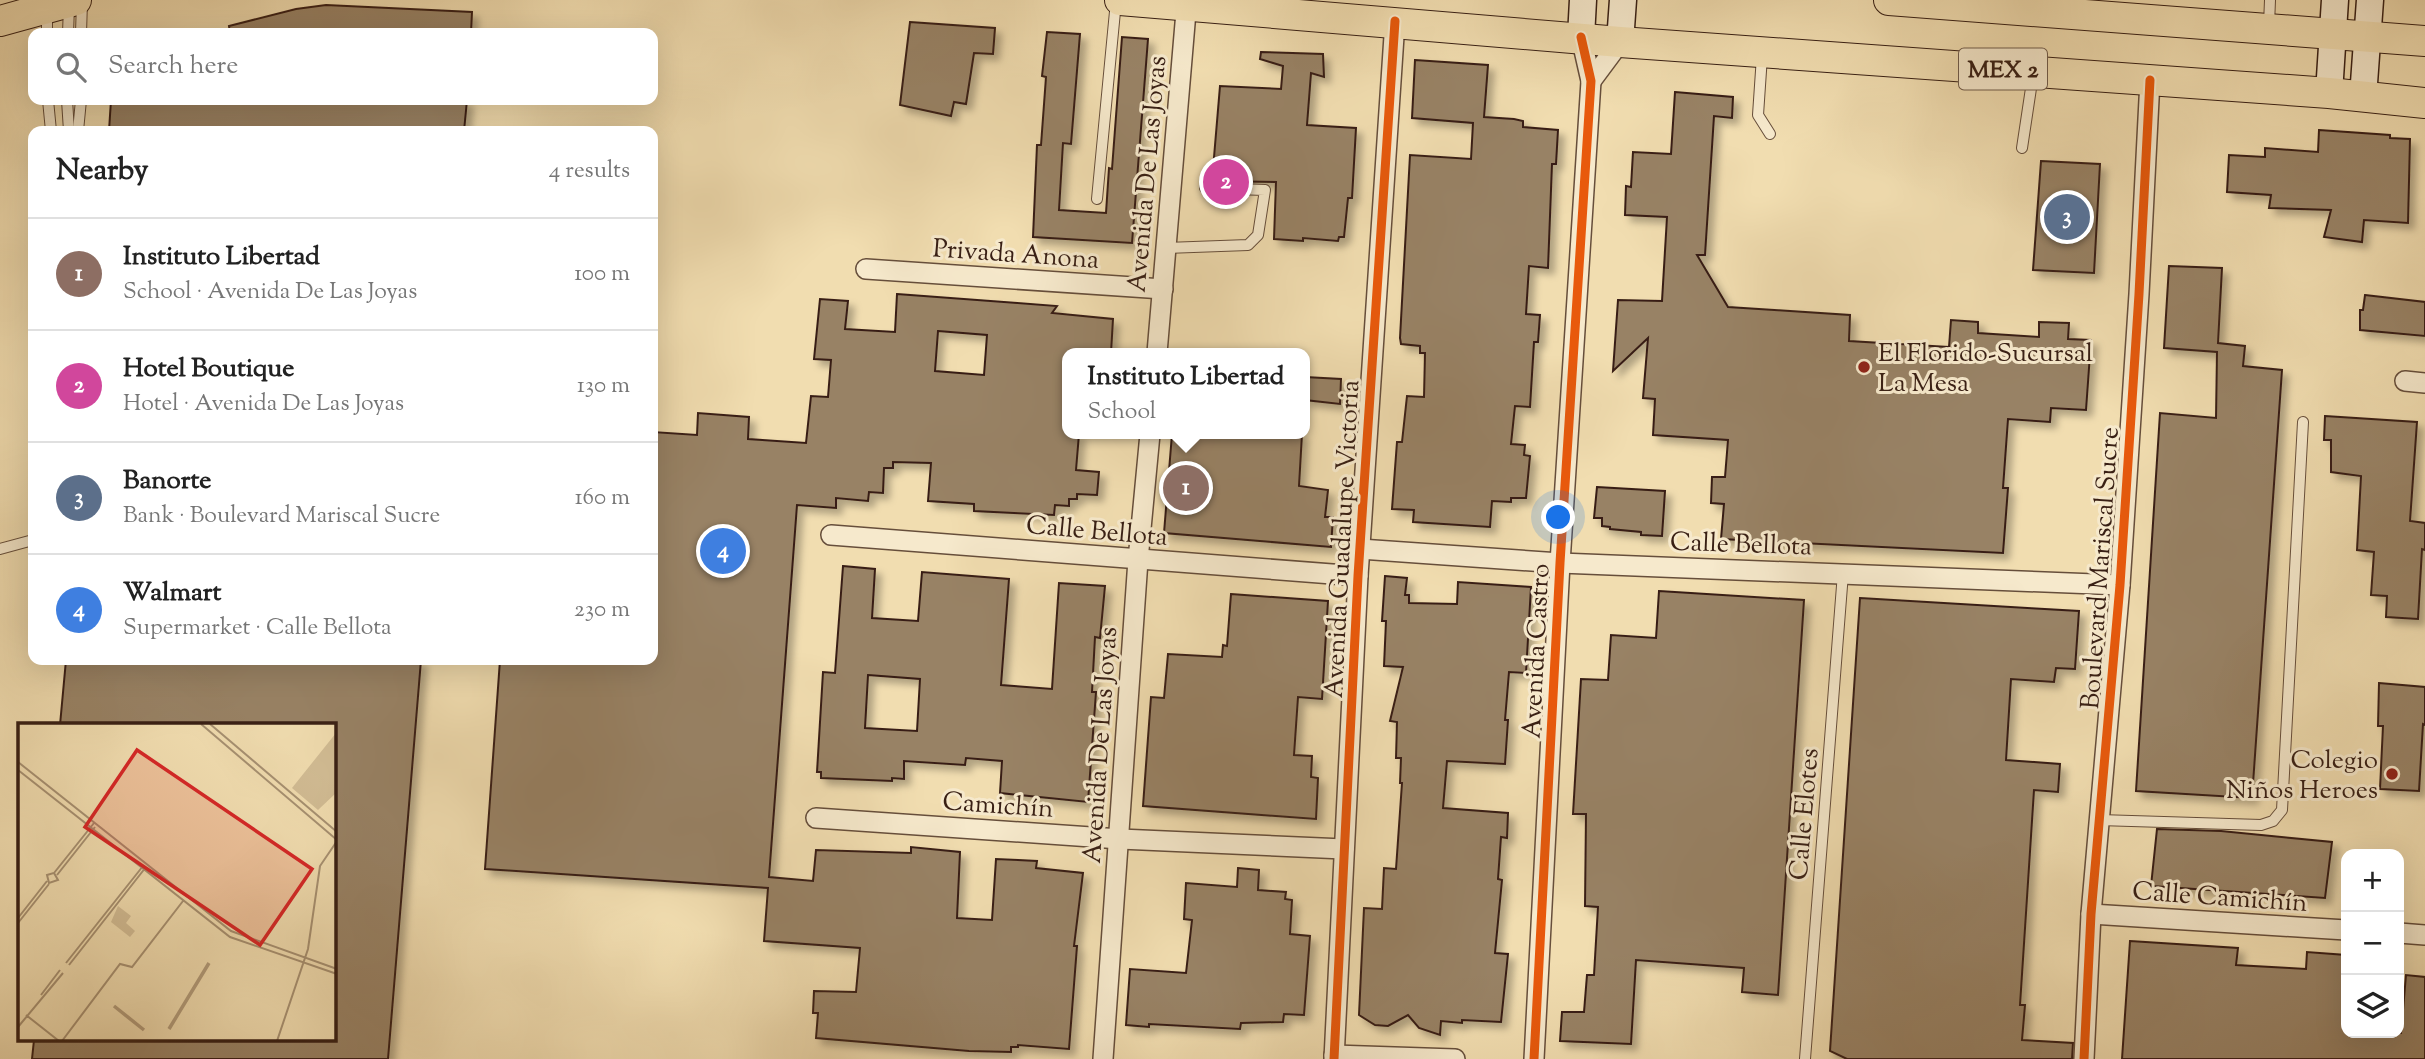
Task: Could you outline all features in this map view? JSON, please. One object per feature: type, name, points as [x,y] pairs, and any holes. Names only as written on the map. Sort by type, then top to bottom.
[{"type":"main road","name":"MEX 2","points":[[1118,0],[1187,3],[1620,42],[2329,93],[2425,103]]},
{"type":"main road","name":"MEX 2","points":[[1889,0],[2269,15],[2333,34],[2425,41]]},
{"type":"main road","points":[[0,21],[64,9]]},
{"type":"street","points":[[1581,37],[1583,0]]},
{"type":"street","points":[[1591,81],[1620,42],[1623,0]]},
{"type":"street","points":[[2329,93],[2336,0]]},
{"type":"street","points":[[2362,97],[2370,0]]},
{"type":"street","name":"Avenida De Las Joyas","points":[[1157,348],[1187,3]]},
{"type":"street","name":"Avenida Guadalupe Victoria","points":[[1334,1057],[1358,576],[1395,21]]},
{"type":"street","name":"Avenida Castro","points":[[1534,1059],[1560,563],[1591,81],[1581,37]]},
{"type":"street","name":"Boulevard Mariscal Sucre","points":[[2084,1059],[2091,914],[2120,585],[2150,80]]},
{"type":"street","name":"Privada Anona","points":[[866,269],[1163,289]]},
{"type":"street","name":"Avenida De Las Joyas","points":[[1102,1059],[1120,839],[1138,560],[1150,439]]},
{"type":"street","name":"Calle Bellota","points":[[831,535],[1358,576]]},
{"type":"street","name":"Calle Bellota","points":[[1360,549],[1560,563],[2120,585]]},
{"type":"street","name":"Camichín","points":[[816,818],[1120,839],[1344,849]]},
{"type":"street","name":"Calle Camichín","points":[[2091,914],[2341,930]]},
{"type":"street","points":[[2404,933],[2425,935]]},
{"type":"street","points":[[1334,1057],[1455,1059]]},
{"type":"lane","points":[[1097,199],[1118,0]]},
{"type":"lane","points":[[64,9],[67,28]]},
{"type":"lane","points":[[64,9],[77,28]]},
{"type":"lane","points":[[1763,52],[1758,116],[1770,135]]},
{"type":"lane","points":[[2022,148],[2033,71]]},
{"type":"lane","points":[[48,105],[51,126]]},
{"type":"lane","points":[[67,105],[69,126]]},
{"type":"lane","points":[[78,126],[81,105]]},
{"type":"lane","points":[[1166,248],[1248,245],[1258,235],[1265,190],[1205,188]]},
{"type":"lane","points":[[2099,820],[2261,825],[2273,821],[2282,810],[2303,422]]},
{"type":"lane","points":[[0,549],[28,541]]},
{"type":"lane","name":"Calle Elotes","points":[[1805,1059],[1843,573]]},
{"type":"building","points":[[326,5],[472,12],[471,28],[229,28],[296,9]]},
{"type":"building","points":[[910,22],[995,28],[993,54],[974,53],[966,104],[954,102],[951,116],[900,105]]},
{"type":"building","points":[[1047,32],[1080,34],[1071,144],[1063,143],[1059,210],[1106,213],[1122,37],[1148,39],[1132,243],[1033,237],[1037,145],[1041,145],[1046,77],[1042,76]]},
{"type":"building","points":[[1261,52],[1323,54],[1324,77],[1311,73],[1307,125],[1356,128],[1352,198],[1348,198],[1344,237],[1339,237],[1338,241],[1274,239],[1276,182],[1212,181],[1220,86],[1281,89],[1283,66],[1260,59]]},
{"type":"building","points":[[1415,60],[1488,65],[1484,117],[1514,119],[1523,121],[1523,127],[1558,130],[1556,164],[1552,164],[1548,268],[1529,266],[1526,314],[1540,315],[1538,342],[1534,342],[1530,407],[1515,406],[1511,444],[1525,445],[1524,455],[1530,456],[1526,498],[1511,498],[1511,502],[1492,501],[1490,527],[1413,522],[1414,510],[1392,509],[1397,442],[1402,442],[1407,396],[1424,397],[1425,353],[1420,353],[1420,346],[1401,344],[1400,338],[1410,155],[1471,159],[1473,123],[1412,118]]},
{"type":"building","points":[[1675,92],[1733,97],[1732,118],[1714,116],[1705,255],[1697,255],[1728,307],[1850,315],[1849,341],[1949,347],[1951,320],[1978,322],[1978,333],[2039,337],[2039,322],[2069,323],[2068,339],[2091,340],[2086,410],[2051,408],[2050,422],[2008,419],[2003,488],[2008,488],[2003,553],[1721,539],[1724,504],[1711,503],[1712,477],[1725,477],[1728,440],[1653,435],[1655,399],[1643,398],[1648,338],[1613,371],[1618,300],[1662,301],[1667,217],[1625,215],[1626,186],[1631,187],[1633,152],[1671,154]]},
{"type":"building","points":[[111,105],[467,105],[464,126],[109,126]]},
{"type":"building","points":[[2319,130],[2410,139],[2408,223],[2364,220],[2362,242],[2324,237],[2331,210],[2269,208],[2271,195],[2227,192],[2229,155],[2265,157],[2265,148],[2318,152]]},
{"type":"building","points":[[2041,161],[2100,164],[2094,273],[2033,270]]},
{"type":"building","points":[[2169,266],[2222,268],[2218,343],[2245,346],[2243,366],[2282,370],[2252,798],[2136,791],[2160,413],[2216,418],[2217,352],[2164,348]]},
{"type":"building","points":[[897,294],[1057,306],[1052,313],[1113,319],[1111,348],[1062,348],[1062,439],[1079,439],[1076,470],[1099,472],[1097,495],[1077,494],[1077,499],[1069,499],[1069,506],[1055,505],[1054,515],[974,511],[974,504],[928,501],[931,463],[893,462],[893,468],[884,468],[883,493],[869,492],[868,501],[836,498],[836,508],[797,505],[769,877],[813,881],[816,850],[911,853],[911,847],[960,852],[957,918],[992,920],[996,859],[1037,861],[1036,868],[1083,873],[1074,946],[1077,946],[1069,1049],[1018,1045],[1011,1047],[1011,1052],[969,1051],[816,1038],[818,1013],[813,1013],[814,991],[856,992],[860,948],[764,941],[768,888],[485,869],[500,665],[658,665],[658,432],[697,435],[698,413],[749,417],[748,439],[806,443],[811,396],[828,397],[831,360],[814,359],[820,299],[848,301],[845,329],[895,332]],"holes":[[[938,331],[987,335],[984,375],[935,371]]]},
{"type":"building","points":[[2365,295],[2425,302],[2425,336],[2360,330],[2360,310],[2363,310]]},
{"type":"building","points":[[1310,377],[1341,379],[1340,404],[1310,401]]},
{"type":"building","points":[[2325,416],[2417,422],[2410,521],[2425,523],[2418,619],[2386,617],[2387,596],[2371,595],[2374,552],[2357,550],[2361,476],[2331,472],[2331,440],[2324,440]]},
{"type":"building","points":[[1172,439],[1302,439],[1299,486],[1328,490],[1325,517],[1333,517],[1331,547],[1164,533]]},
{"type":"building","points":[[1597,487],[1665,491],[1662,536],[1641,535],[1641,532],[1602,526],[1602,518],[1594,518]]},
{"type":"building","points":[[843,566],[875,569],[872,618],[918,621],[922,572],[1009,579],[1001,685],[1052,689],[1059,583],[1105,586],[1100,638],[1095,637],[1092,692],[1096,692],[1088,802],[1000,793],[1002,761],[966,758],[965,765],[904,761],[904,779],[892,778],[892,781],[821,778],[821,772],[817,772],[823,672],[835,673]],"holes":[[[868,675],[920,679],[917,731],[865,728]]]},
{"type":"building","points":[[1385,576],[1407,578],[1405,595],[1409,595],[1409,603],[1457,604],[1458,582],[1531,587],[1526,673],[1509,672],[1505,764],[1447,761],[1443,808],[1508,813],[1507,838],[1501,837],[1498,879],[1502,880],[1495,953],[1508,954],[1501,1022],[1441,1021],[1440,1035],[1419,1028],[1408,1015],[1388,1026],[1375,1025],[1359,1015],[1364,908],[1382,909],[1384,868],[1396,869],[1402,783],[1401,758],[1396,758],[1397,722],[1390,721],[1403,667],[1384,666],[1386,621],[1382,621]]},
{"type":"building","points":[[1659,591],[1804,600],[1778,995],[1742,992],[1744,968],[1636,960],[1631,1044],[1560,1041],[1562,1012],[1584,1012],[1587,975],[1594,975],[1598,907],[1585,906],[1586,814],[1573,814],[1581,679],[1608,680],[1611,635],[1656,638]]},
{"type":"building","points":[[1231,594],[1328,601],[1322,699],[1298,697],[1294,755],[1312,756],[1311,777],[1318,778],[1316,819],[1143,806],[1151,697],[1164,698],[1168,654],[1222,657],[1223,645],[1227,646]]},
{"type":"building","points":[[1860,598],[2079,611],[2075,669],[2056,668],[2054,682],[2011,679],[2006,760],[2060,764],[2058,792],[2034,790],[2020,1005],[2025,1005],[2022,1040],[2073,1043],[2072,1059],[1847,1059],[1830,1051]]},
{"type":"building","points":[[66,665],[421,665],[388,1059],[32,1059],[34,1042],[336,1042],[336,723],[60,723]]},
{"type":"building","points":[[2379,683],[2425,687],[2425,725],[2423,724],[2419,791],[2380,789],[2383,726],[2378,726]]},
{"type":"building","points":[[2157,829],[2221,831],[2332,842],[2325,898],[2151,886]]},
{"type":"building","points":[[1238,868],[1259,870],[1258,890],[1286,892],[1285,899],[1292,900],[1290,934],[1310,936],[1304,1015],[1284,1014],[1283,1022],[1241,1023],[1240,1029],[1126,1025],[1130,969],[1186,973],[1192,920],[1184,919],[1186,883],[1237,887]]},
{"type":"building","points":[[2130,941],[2238,948],[2236,965],[2306,969],[2307,952],[2341,955],[2341,1038],[2404,1038],[2406,975],[2425,977],[2425,1059],[2122,1059]]},
{"type":"cycle path","points":[[1334,1059],[1358,576],[1395,21]]},
{"type":"cycle path","points":[[1534,1059],[1560,563],[1591,81],[1581,37]]},
{"type":"cycle path","points":[[2084,1059],[2091,914],[2120,585],[2150,80]]},
{"type":"place","name":"Hotel Boutique","points":[[1226,182]]},
{"type":"place","name":"Banorte","points":[[2067,217]]},
{"type":"place","name":"El Florido-Sucursal La Mesa","points":[[1864,367]]},
{"type":"place","name":"Instituto Libertad","points":[[1186,488]]},
{"type":"place","name":"Walmart","points":[[723,551]]},
{"type":"place","name":"Colegio Niños Heroes","points":[[2392,774]]}]
